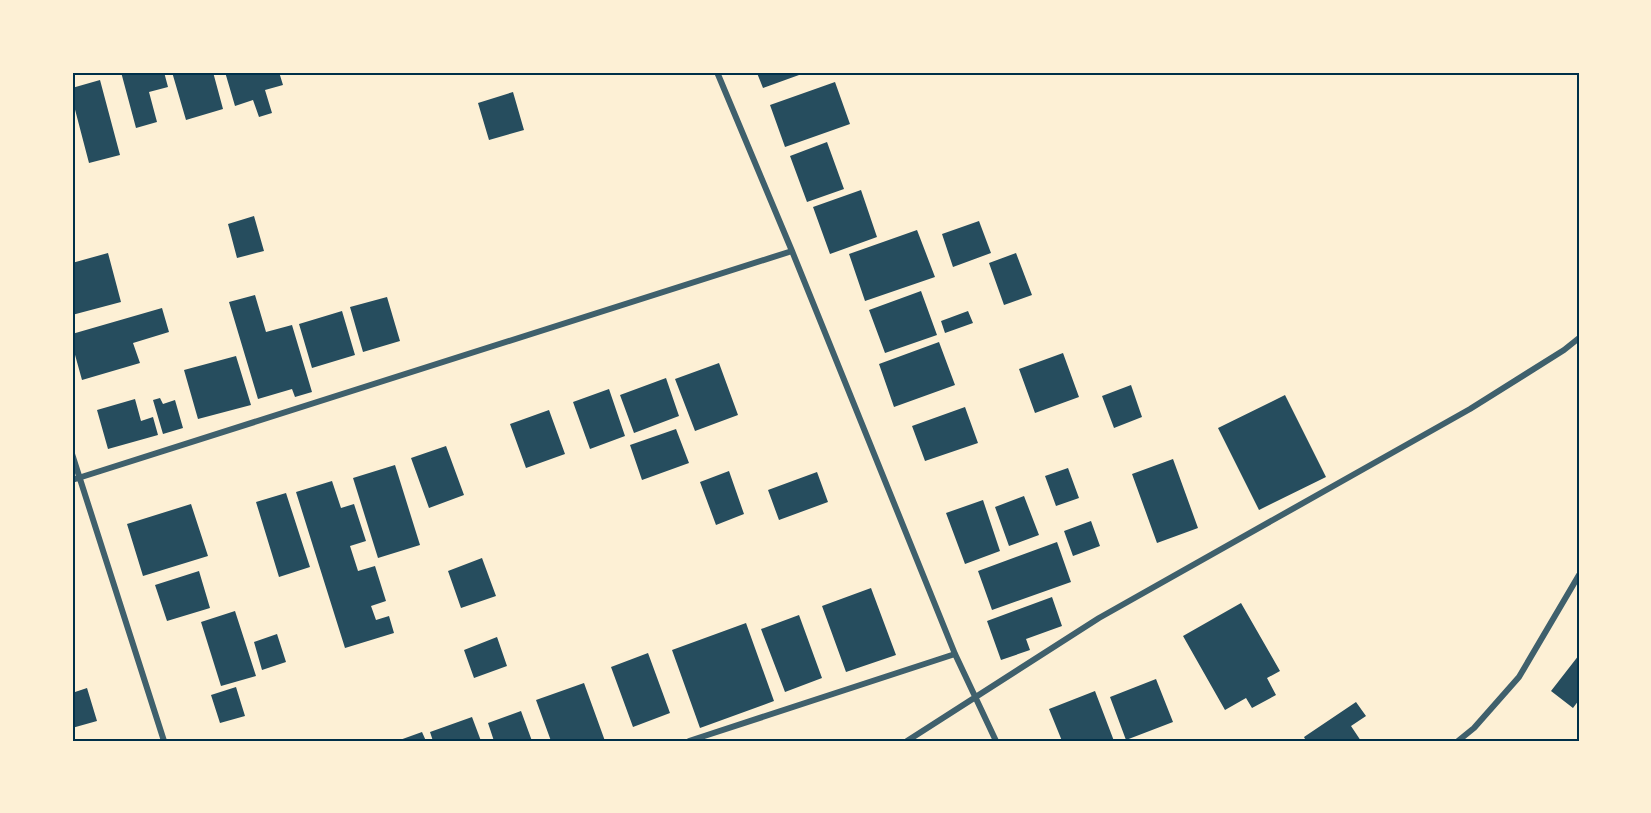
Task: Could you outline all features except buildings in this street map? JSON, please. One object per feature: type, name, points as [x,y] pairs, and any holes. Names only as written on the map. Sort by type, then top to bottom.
[{"type":"street","points":[[717,72],[955,654],[996,741]]},
{"type":"street","points":[[72,480],[792,251]]},
{"type":"street","points":[[907,741],[1099,618],[1470,409],[1564,350],[1579,338]]},
{"type":"street","points":[[72,454],[164,741]]},
{"type":"street","points":[[1458,741],[1474,728],[1519,677],[1579,575]]},
{"type":"street","points":[[689,741],[955,654]]}]
